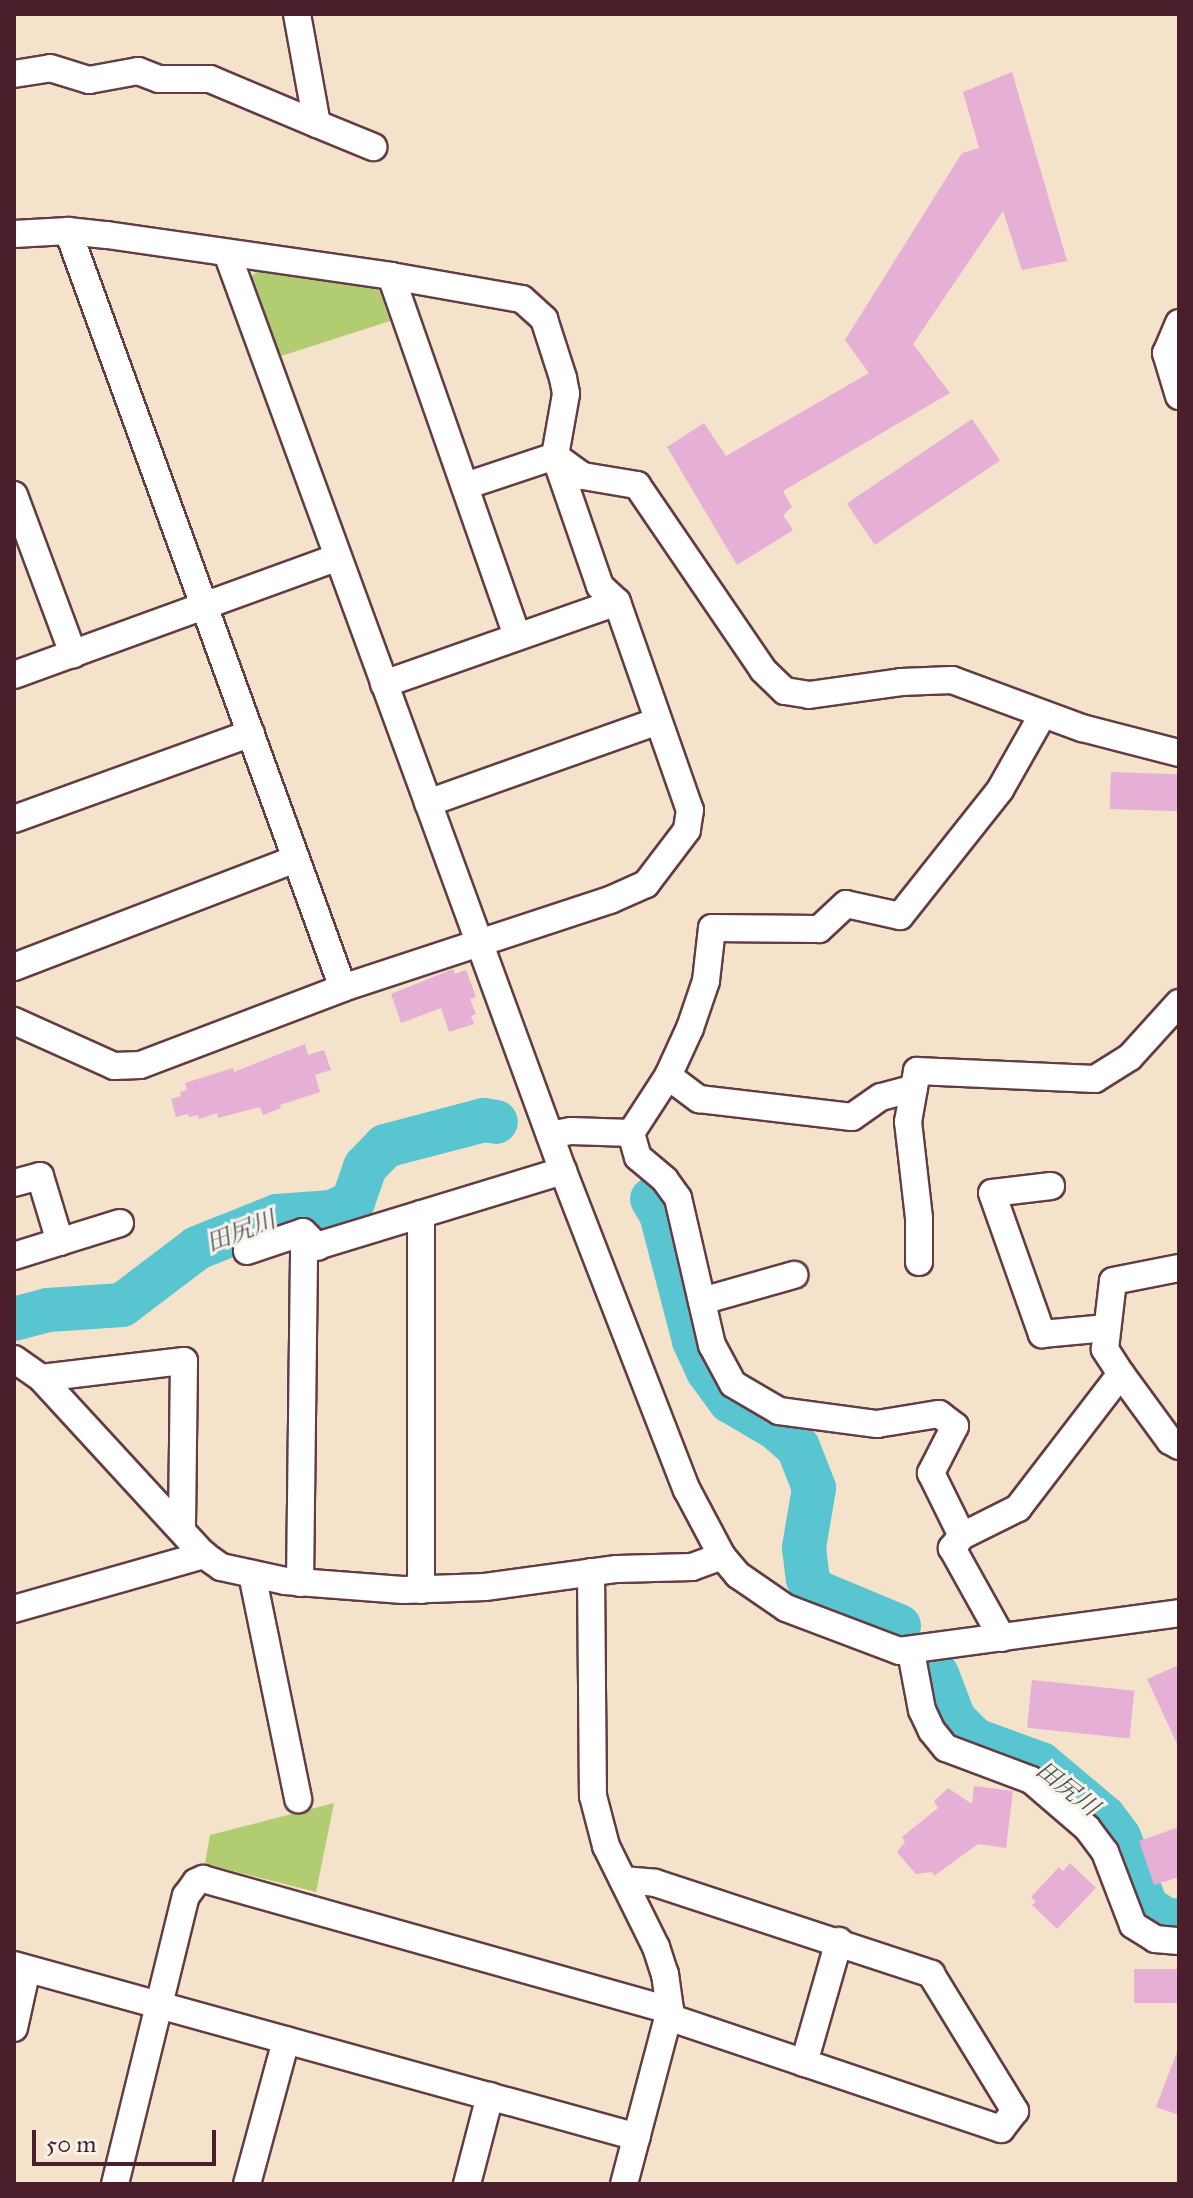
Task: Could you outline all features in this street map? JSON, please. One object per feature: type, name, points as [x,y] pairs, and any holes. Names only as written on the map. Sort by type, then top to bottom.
[{"type":"street","points":[[297,14],[317,124]]},
{"type":"street","points":[[14,74],[50,68],[89,80],[138,71],[159,79],[210,79],[373,147]]},
{"type":"street","points":[[14,234],[68,231],[391,276],[522,299],[544,319],[566,394],[555,456],[600,586],[617,602],[690,810],[687,830],[657,874],[646,884],[610,900],[343,988],[132,1067],[114,1066],[14,1021]]},
{"type":"street","points":[[68,231],[343,988]]},
{"type":"street","points":[[227,253],[336,558],[563,1171],[687,1490],[722,1556],[738,1575],[786,1608],[894,1649],[911,1652],[1179,1613]]},
{"type":"street","points":[[391,276],[517,635]]},
{"type":"street","points":[[1179,323],[1166,353],[1179,396]]},
{"type":"street","points":[[465,486],[555,456]]},
{"type":"street","points":[[555,456],[583,476],[628,481],[642,490],[763,670],[785,691],[809,695],[901,682],[952,680],[1043,714],[1152,748],[1179,753]]},
{"type":"street","points":[[14,495],[73,654]]},
{"type":"street","points":[[14,675],[336,558]]},
{"type":"street","points":[[384,684],[617,602]]},
{"type":"street","points":[[962,1536],[931,1473],[955,1426],[939,1414],[877,1424],[779,1411],[733,1384],[712,1345],[678,1198],[665,1180],[638,1157],[631,1133],[668,1076],[706,981],[712,928],[819,929],[846,904],[900,916],[1000,790],[1043,714]]},
{"type":"street","points":[[428,803],[658,721]]},
{"type":"street","points":[[14,819],[251,733]]},
{"type":"street","points":[[14,967],[296,859]]},
{"type":"street","points":[[919,1262],[919,1218],[908,1122],[917,1071],[1095,1079],[1130,1057],[1179,1003]]},
{"type":"street","points":[[668,1076],[699,1099],[852,1117],[881,1097],[914,1088]]},
{"type":"street","points":[[550,1135],[571,1131],[631,1133]]},
{"type":"street","points":[[300,1583],[304,1250],[563,1171]]},
{"type":"street","points":[[14,1183],[40,1176],[60,1242]]},
{"type":"street","points":[[1051,1186],[992,1193],[1042,1334],[1107,1328]]},
{"type":"street","points":[[421,1214],[421,1590]]},
{"type":"street","points":[[14,1256],[120,1223]]},
{"type":"street","points":[[247,1251],[303,1232],[318,1247]]},
{"type":"street","points":[[1179,1268],[1113,1281],[1105,1349],[1170,1441],[1179,1446]]},
{"type":"street","points":[[702,1301],[794,1275]]},
{"type":"street","points":[[14,1359],[41,1378],[204,1555],[221,1567],[300,1583],[372,1590],[421,1590],[485,1587],[591,1572],[692,1567],[722,1556]]},
{"type":"street","points":[[41,1378],[184,1361],[182,1530]]},
{"type":"street","points":[[1002,1638],[952,1548],[962,1536],[1018,1508],[1121,1374]]},
{"type":"street","points":[[14,1609],[204,1555]]},
{"type":"street","points":[[591,1572],[593,1796],[606,1846],[656,1947],[665,1974],[670,2014],[624,2184]]},
{"type":"street","points":[[252,1574],[298,1799]]},
{"type":"street","points":[[911,1652],[922,1710],[932,1731],[946,1748],[1031,1780],[1087,1828],[1105,1852],[1133,1925],[1155,1939],[1179,1941]]},
{"type":"street","points":[[115,2184],[186,1896],[196,1882],[213,1879],[670,2014],[1001,2129],[1015,2111],[936,1977],[839,1941],[655,1883],[623,1880]]},
{"type":"street","points":[[804,2063],[839,1941]]},
{"type":"street","points":[[14,2028],[20,1967],[637,2137]]},
{"type":"street","points":[[247,2184],[286,2040]]},
{"type":"street","points":[[467,2184],[490,2096]]},
{"type":"green space","points":[[262,267],[370,282],[380,292],[390,321],[278,357],[251,277]]},
{"type":"green space","points":[[334,1803],[316,1892],[205,1864],[210,1835]]},
{"type":"building","points":[[1012,72],[1067,261],[1022,270],[1003,211],[913,344],[950,393],[783,491],[792,507],[783,515],[793,530],[737,565],[667,447],[704,423],[726,456],[869,373],[845,340],[962,153],[979,148],[963,92]]},
{"type":"building","points":[[972,419],[1000,460],[875,545],[847,503]]},
{"type":"building","points":[[1111,772],[1179,774],[1178,811],[1110,809]]},
{"type":"building","points":[[453,969],[455,974],[466,970],[476,997],[470,999],[476,1014],[471,1016],[474,1024],[449,1032],[441,1008],[401,1023],[391,994]]},
{"type":"building","points":[[305,1044],[308,1055],[324,1050],[331,1070],[315,1075],[320,1092],[280,1105],[281,1108],[263,1115],[260,1107],[218,1118],[217,1113],[199,1119],[198,1115],[189,1117],[188,1114],[176,1117],[171,1099],[187,1090],[185,1083],[233,1068],[234,1072]]},
{"type":"building","points":[[1179,1665],[1179,1748],[1147,1679]]},
{"type":"building","points":[[1032,1680],[1134,1691],[1129,1739],[1027,1728]]},
{"type":"building","points":[[974,1786],[1013,1791],[1006,1848],[978,1844],[934,1876],[932,1872],[916,1874],[897,1852],[905,1842],[902,1837],[938,1808],[934,1801],[948,1788],[972,1804]]},
{"type":"building","points":[[1179,1827],[1179,1877],[1154,1885],[1139,1841]]},
{"type":"building","points":[[1070,1863],[1096,1888],[1057,1929],[1032,1905],[1036,1902],[1031,1897],[1059,1867],[1063,1871]]},
{"type":"building","points":[[1134,1969],[1179,1969],[1179,2003],[1134,2003]]},
{"type":"building","points":[[1179,2052],[1179,2115],[1156,2107]]},
{"type":"waterway","name":"田尻川","points":[[14,1319],[48,1310],[122,1305],[197,1248],[277,1216],[332,1212],[353,1202],[365,1167],[385,1146],[484,1120],[496,1122]]},
{"type":"waterway","name":"田尻川","points":[[652,1199],[661,1214],[694,1341],[708,1371],[730,1401],[776,1428],[798,1447],[814,1488],[804,1548],[808,1579],[815,1591],[899,1626]]},
{"type":"waterway","name":"田尻川","points":[[937,1674],[954,1719],[975,1740],[1041,1764],[1104,1817],[1119,1837],[1147,1908],[1168,1921],[1179,1920]]}]
